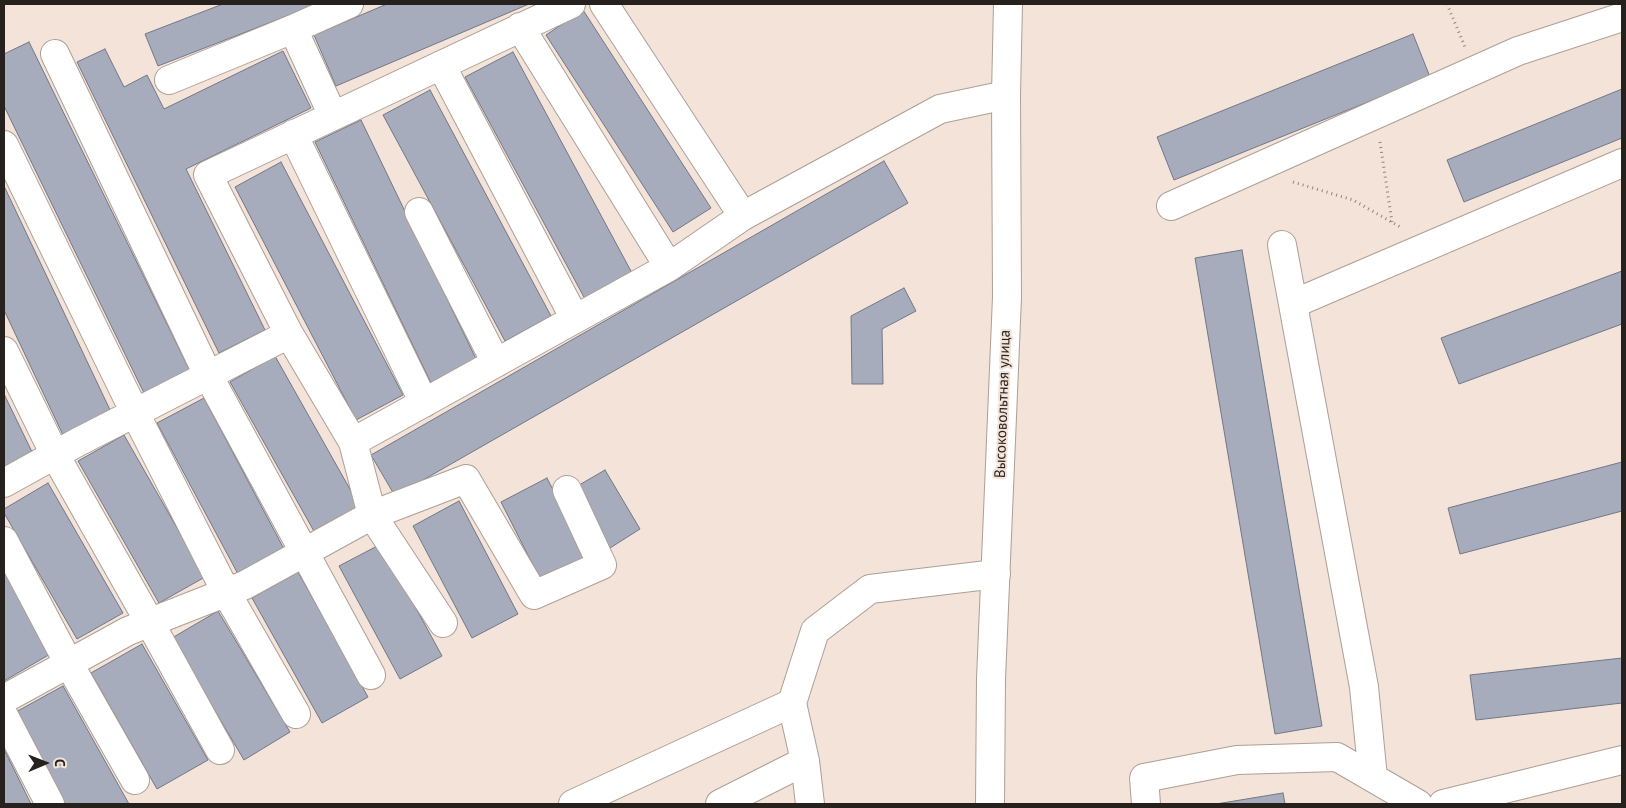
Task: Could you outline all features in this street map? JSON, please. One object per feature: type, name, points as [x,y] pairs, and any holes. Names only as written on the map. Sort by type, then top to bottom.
[{"type":"main road","points":[[169,80],[349,4]]},
{"type":"main road","points":[[443,623],[372,515],[353,442],[289,334],[208,174],[571,4]]},
{"type":"main road","points":[[604,4],[743,216]]},
{"type":"main road","name":"Высоковольтная улица","points":[[990,804],[991,679],[1007,296],[1006,95],[1008,4]]},
{"type":"main road","points":[[1171,206],[1518,51],[1622,17]]},
{"type":"main road","points":[[520,27],[669,266]]},
{"type":"main road","points":[[293,29],[333,116]]},
{"type":"main road","points":[[55,54],[208,375],[371,675]]},
{"type":"main road","points":[[441,65],[575,319]]},
{"type":"main road","points":[[353,442],[669,266],[743,216],[940,108],[1006,95]]},
{"type":"main road","points":[[293,134],[424,403]]},
{"type":"main road","points":[[4,145],[135,413],[226,592],[296,714]]},
{"type":"main road","points":[[1294,304],[1622,163]]},
{"type":"main road","points":[[419,212],[496,363]]},
{"type":"main road","points":[[1282,245],[1364,687],[1373,778]]},
{"type":"main road","points":[[4,483],[289,334]]},
{"type":"main road","points":[[4,351],[55,455],[220,750]]},
{"type":"main road","points":[[4,699],[128,631],[245,584],[372,515],[466,479],[534,595],[602,565],[567,490]]},
{"type":"main road","points":[[4,541],[69,664],[135,780]]},
{"type":"main road","points":[[810,804],[805,761],[792,703],[815,631],[870,589],[996,574]]},
{"type":"main road","points":[[572,804],[792,703]]},
{"type":"main road","points":[[4,716],[50,804]]},
{"type":"main road","points":[[1146,804],[1144,778],[1237,760],[1337,757],[1418,804]]},
{"type":"main road","points":[[1443,804],[1622,760]]},
{"type":"main road","points":[[720,804],[805,761]]},
{"type":"path","points":[[1447,4],[1474,71]]},
{"type":"path","points":[[1376,114],[1392,222]]},
{"type":"path","points":[[1252,169],[1353,200],[1433,244]]},
{"type":"building","points":[[223,4],[318,4],[158,66],[145,34]]},
{"type":"building","points":[[387,4],[529,4],[336,86],[314,35]]},
{"type":"building","points":[[583,10],[711,208],[673,232],[546,35]]},
{"type":"building","points":[[1413,34],[1430,77],[1174,180],[1157,137]]},
{"type":"building","points":[[29,42],[190,371],[144,393],[4,106],[4,54]]},
{"type":"building","points":[[105,49],[124,87],[147,75],[164,109],[283,51],[311,108],[186,169],[265,330],[219,353],[77,62]]},
{"type":"building","points":[[513,52],[632,273],[585,299],[465,77]]},
{"type":"building","points":[[1622,89],[1622,138],[1464,202],[1447,160]]},
{"type":"building","points":[[430,90],[551,316],[505,341],[383,115]]},
{"type":"building","points":[[361,120],[477,361],[431,383],[315,142]]},
{"type":"building","points":[[884,161],[908,203],[395,496],[371,455]]},
{"type":"building","points":[[281,162],[403,395],[356,420],[235,187]]},
{"type":"building","points":[[4,186],[111,412],[63,435],[4,310]]},
{"type":"building","points":[[1242,250],[1322,726],[1275,734],[1195,258]]},
{"type":"building","points":[[1622,271],[1622,324],[1459,384],[1441,338]]},
{"type":"building","points":[[904,288],[916,311],[882,329],[883,384],[852,384],[851,316]]},
{"type":"building","points":[[275,356],[360,507],[315,533],[230,382]]},
{"type":"building","points":[[4,394],[34,456],[4,471]]},
{"type":"building","points":[[204,398],[284,549],[238,574],[157,423]]},
{"type":"building","points":[[124,435],[205,577],[159,603],[78,461]]},
{"type":"building","points":[[1622,462],[1622,511],[1460,554],[1448,508]]},
{"type":"building","points":[[605,470],[640,529],[610,548],[574,488]]},
{"type":"building","points":[[547,478],[587,557],[541,581],[501,502]]},
{"type":"building","points":[[48,483],[123,613],[77,639],[4,513],[4,509]]},
{"type":"building","points":[[459,501],[518,614],[472,638],[413,526]]},
{"type":"building","points":[[381,544],[442,656],[400,679],[339,566]]},
{"type":"building","points":[[4,567],[52,653],[4,681]]},
{"type":"building","points":[[298,572],[368,697],[322,723],[252,598]]},
{"type":"building","points":[[218,611],[290,732],[244,760],[172,638]]},
{"type":"building","points":[[142,644],[208,760],[157,789],[91,673]]},
{"type":"building","points":[[1622,658],[1622,703],[1476,720],[1470,675]]},
{"type":"building","points":[[63,686],[129,804],[65,804],[14,713]]},
{"type":"building","points":[[4,749],[31,804],[4,804]]},
{"type":"building","points":[[1283,793],[1285,804],[1216,804]]}]
